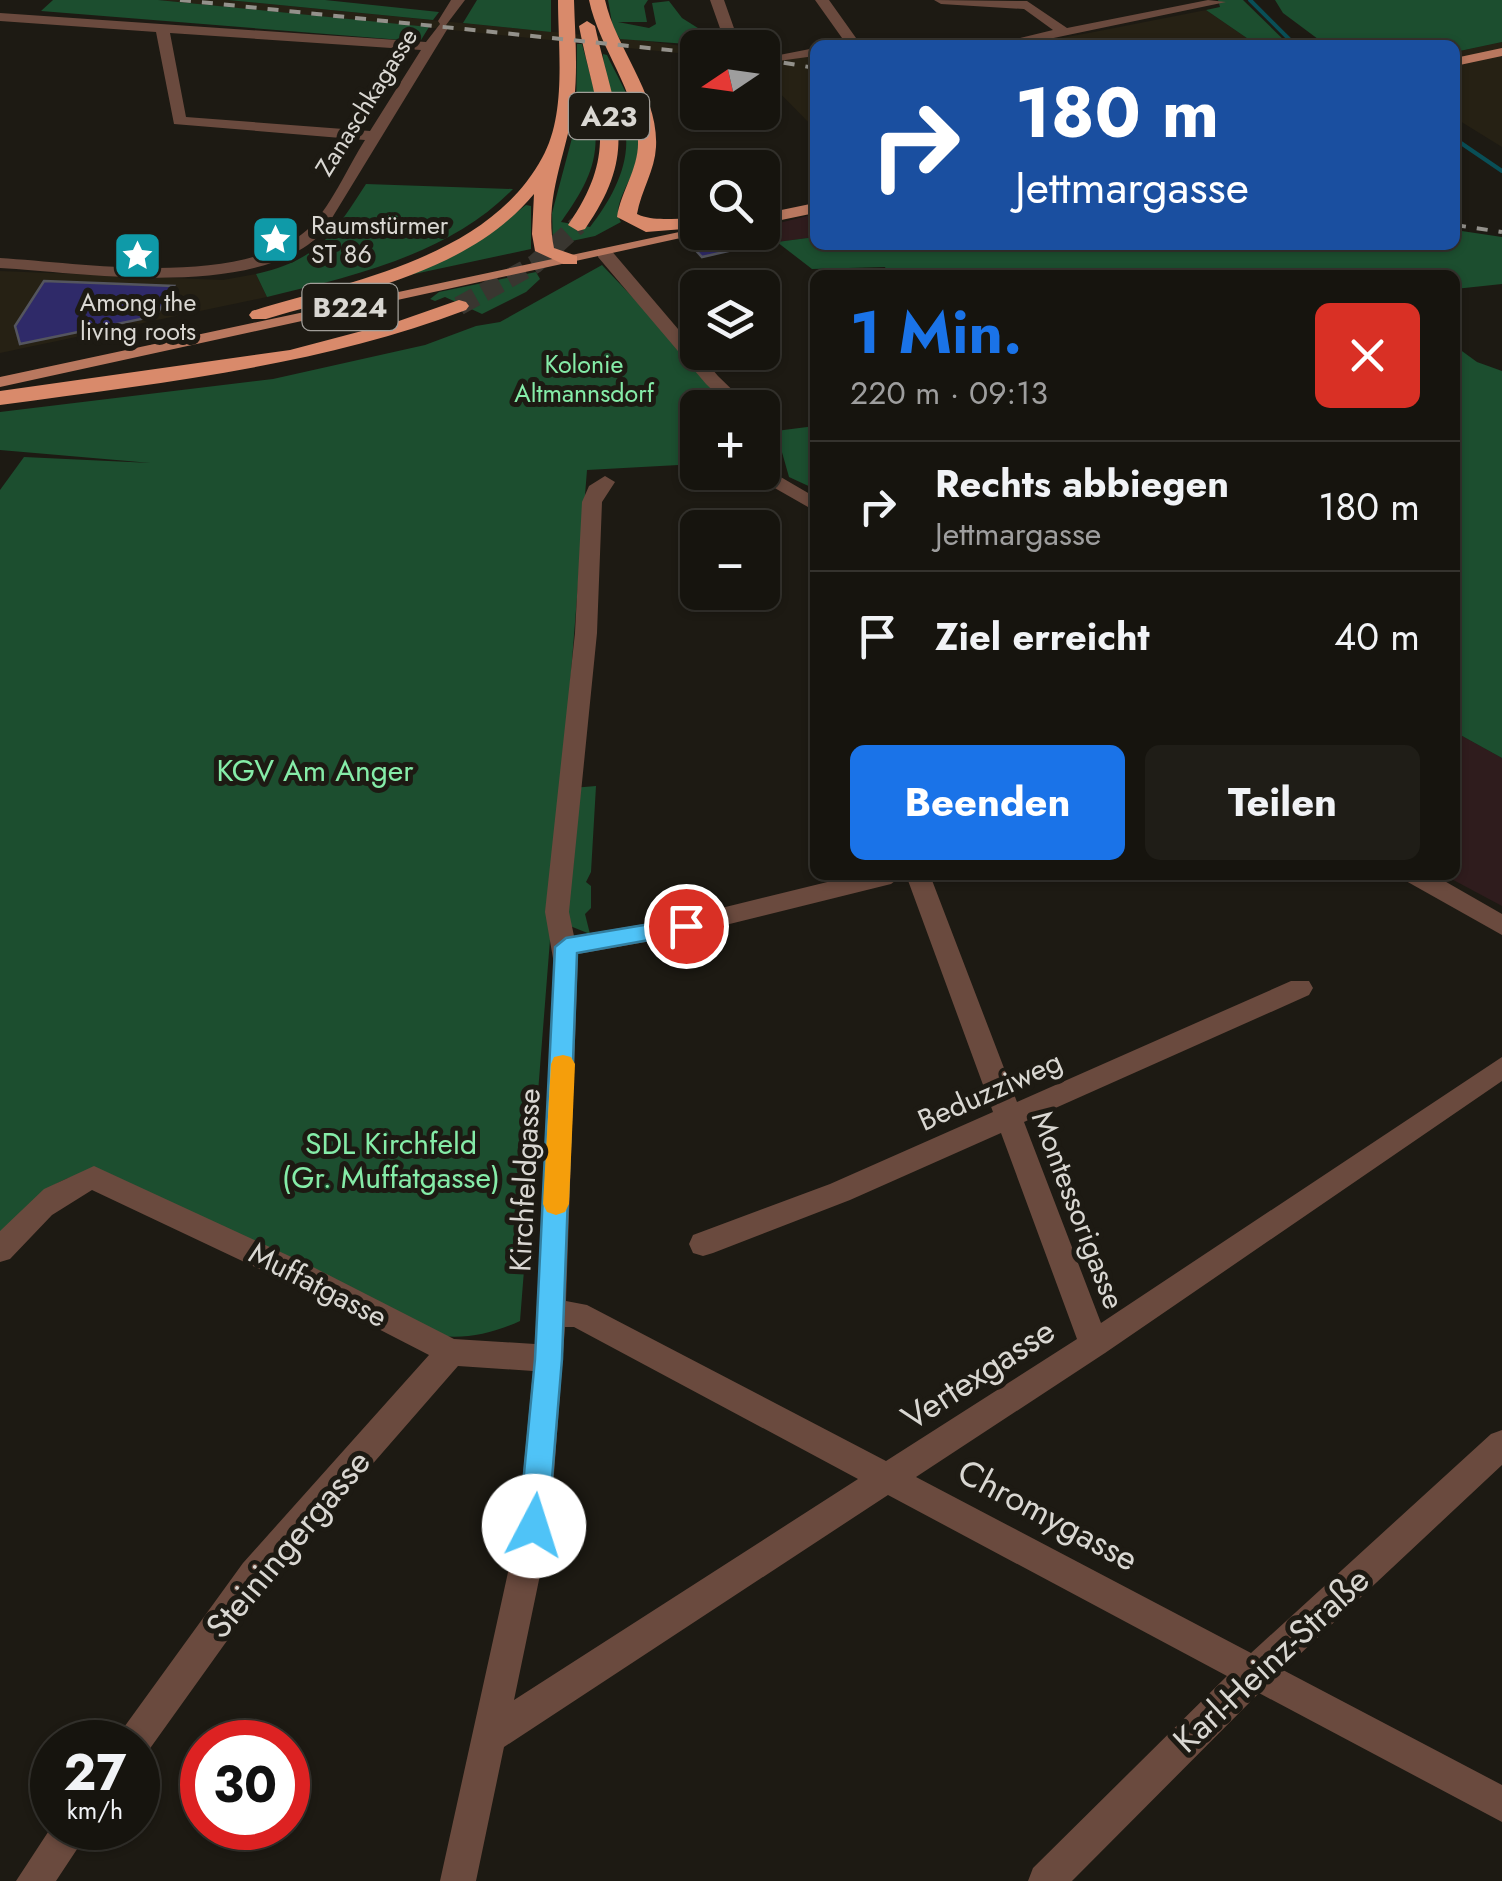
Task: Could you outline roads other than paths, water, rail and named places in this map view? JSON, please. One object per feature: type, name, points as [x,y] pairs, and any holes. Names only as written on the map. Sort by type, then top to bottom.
[{"type":"highway","name":"A23","points":[[554,252],[550,161],[566,100],[566,0]]},
{"type":"highway","name":"A23","points":[[578,225],[606,183],[613,148],[588,32],[586,0]]},
{"type":"highway","points":[[597,0],[605,36],[646,128],[644,169],[627,216],[646,226],[680,226]]},
{"type":"highway","points":[[258,315],[390,274],[455,247],[510,209],[550,161]]},
{"type":"highway","points":[[0,398],[309,354],[388,333],[459,306]]},
{"type":"main road","points":[[1460,61],[1502,52]]},
{"type":"main road","points":[[1460,69],[1502,60]]},
{"type":"main road","points":[[780,204],[810,197]]},
{"type":"main road","points":[[780,215],[810,209]]},
{"type":"main road","name":"B224","points":[[0,370],[554,252],[680,229]]},
{"type":"main road","name":"B224","points":[[0,382],[554,252],[604,253],[680,231]]},
{"type":"street","name":"Zanaschkagasse","points":[[0,263],[203,270],[277,258],[316,231],[458,0]]},
{"type":"street","points":[[717,0],[728,30]]},
{"type":"street","points":[[822,0],[850,40]]},
{"type":"street","points":[[941,0],[1028,5],[1064,32]]},
{"type":"street","points":[[1109,0],[1111,24]]},
{"type":"street","points":[[1024,40],[1220,2]]},
{"type":"street","points":[[0,17],[430,46]]},
{"type":"street","points":[[162,26],[179,121],[374,136]]},
{"type":"street","points":[[780,57],[810,53]]},
{"type":"street","points":[[604,253],[723,390]]},
{"type":"street","name":"Kirchfeldgasse","points":[[458,1881],[534,1526],[549,1359],[566,947],[557,912],[562,829],[586,633],[592,502],[596,490],[606,482]]},
{"type":"street","points":[[780,486],[810,502]]},
{"type":"street","points":[[566,947],[686,926],[871,880]]},
{"type":"street","name":"Montessorigasse","points":[[920,880],[1094,1344]]},
{"type":"street","points":[[1424,880],[1502,926]]},
{"type":"street","name":"Beduzziweg","points":[[703,1244],[840,1192],[1300,988]]},
{"type":"street","name":"Vertexgasse","points":[[490,1736],[1094,1344],[1502,1067]]},
{"type":"street","name":"Muffatgasse","points":[[0,1250],[54,1196],[74,1182],[94,1178],[301,1275],[451,1352],[549,1359]]},
{"type":"street","name":"Chromygasse","points":[[551,1315],[577,1314],[1502,1804]]},
{"type":"street","name":"Steiningergasse","points":[[150,1720],[255,1574],[451,1352]]},
{"type":"street","name":"Karl-Heinz-Straße","points":[[1046,1881],[1257,1672],[1502,1444]]},
{"type":"street","points":[[34,1881],[56,1850]]},
{"type":"waterway","points":[[1250,0],[1290,40]]},
{"type":"waterway","points":[[1460,142],[1502,171]]},
{"type":"tunnel","points":[[459,306],[535,264],[578,225]]},
{"type":"railway","points":[[180,0],[680,51]]},
{"type":"railway","points":[[780,62],[810,67]]},
{"type":"railway","points":[[1460,226],[1502,232]]},
{"type":"place","name":"Raumstürmer ST 86","points":[[276,239]]},
{"type":"place","name":"Among the living roots","points":[[138,256]]},
{"type":"park label","name":"Kolonie Altmannsdorf","points":[[584,378]]},
{"type":"park label","name":"KGV Am Anger","points":[[315,771]]},
{"type":"park label","name":"SDL Kirchfeld (Gr. Muffatgasse)","points":[[391,1161]]}]
